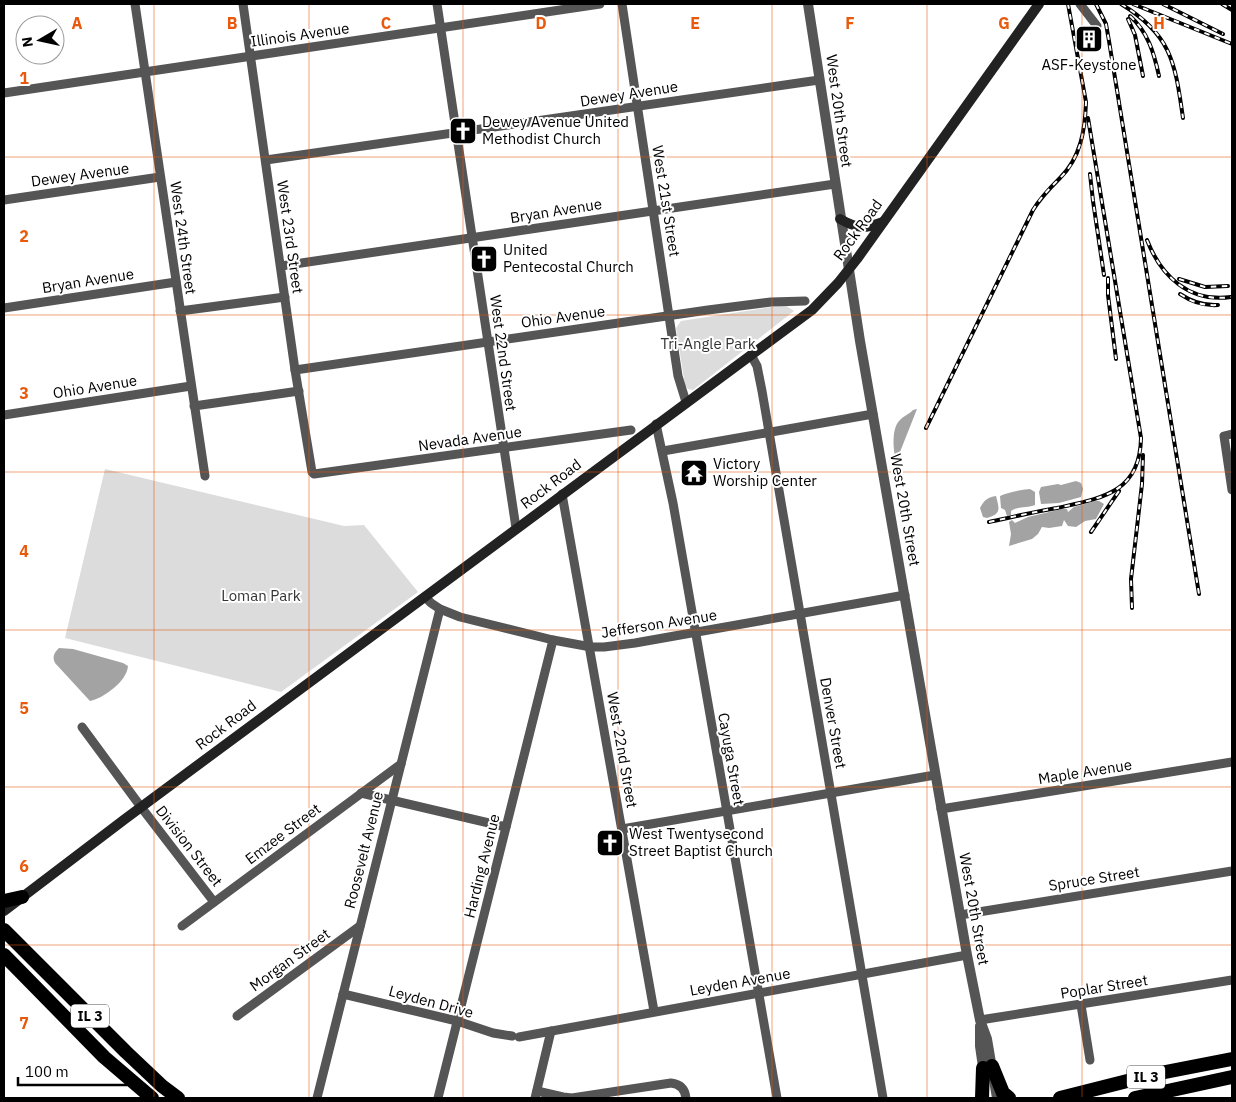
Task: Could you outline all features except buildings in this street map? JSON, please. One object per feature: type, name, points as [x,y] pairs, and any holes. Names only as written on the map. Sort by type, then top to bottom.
[{"type":"highway","points":[[4,902],[22,897]]},
{"type":"highway","name":"IL 3","points":[[4,930],[126,1052],[162,1086],[178,1098]]},
{"type":"highway","name":"IL 3","points":[[4,955],[92,1045],[152,1098]]},
{"type":"highway","name":"IL 3","points":[[1060,1098],[1155,1074],[1232,1059]]},
{"type":"highway","points":[[982,1098],[987,1067]]},
{"type":"highway","points":[[987,1067],[1003,1093],[1009,1098]]},
{"type":"highway","name":"IL 3","points":[[1135,1098],[1232,1077]]},
{"type":"main road","name":"Rock Road","points":[[4,912],[141,807],[812,310],[848,270],[1039,4]]},
{"type":"main road","points":[[840,219],[861,228],[883,222]]},
{"type":"street","name":"West 24th Street","points":[[135,4],[205,476]]},
{"type":"street","name":"West 23rd Street","points":[[242,4],[299,391],[312,472],[314,474]]},
{"type":"street","name":"West 22nd Street","points":[[437,4],[516,528]]},
{"type":"street","name":"Illinois Avenue","points":[[4,93],[600,4]]},
{"type":"street","name":"West 21st Street","points":[[622,4],[678,376],[686,402]]},
{"type":"street","name":"West 20th Street","points":[[808,4],[848,270],[941,809],[980,1020],[980,1046],[997,1098]]},
{"type":"street","points":[[1080,4],[1097,26]]},
{"type":"street","name":"Dewey Avenue","points":[[266,160],[819,80]]},
{"type":"street","name":"Dewey Avenue","points":[[4,200],[160,177]]},
{"type":"street","name":"Bryan Avenue","points":[[281,266],[834,184]]},
{"type":"street","name":"Bryan Avenue","points":[[4,308],[176,282]]},
{"type":"street","points":[[180,311],[285,296]]},
{"type":"street","name":"Ohio Avenue","points":[[296,370],[771,302],[806,301]]},
{"type":"street","name":"Denver Street","points":[[751,355],[757,366],[769,432],[884,1098]]},
{"type":"street","name":"Ohio Avenue","points":[[4,415],[191,386]]},
{"type":"street","points":[[194,406],[299,391]]},
{"type":"street","points":[[663,450],[873,414]]},
{"type":"street","name":"Cayuga Street","points":[[656,424],[663,450],[777,1098]]},
{"type":"street","name":"Nevada Avenue","points":[[314,474],[631,430]]},
{"type":"street","points":[[1228,435],[1232,490]]},
{"type":"street","name":"West 22nd Street","points":[[562,494],[654,1011]]},
{"type":"street","name":"Jefferson Avenue","points":[[425,596],[440,609],[492,626],[590,647],[604,647],[905,595]]},
{"type":"street","name":"Roosevelt Avenue","points":[[317,1098],[440,609]]},
{"type":"street","name":"Harding Avenue","points":[[438,1098],[553,640]]},
{"type":"street","name":"Division Street","points":[[82,727],[214,902]]},
{"type":"street","name":"Maple Avenue","points":[[941,809],[1232,762]]},
{"type":"street","name":"Emzee Street","points":[[182,926],[400,764]]},
{"type":"street","points":[[622,829],[936,775]]},
{"type":"street","points":[[361,792],[506,827]]},
{"type":"street","name":"Spruce Street","points":[[960,915],[1232,871]]},
{"type":"street","name":"Morgan Street","points":[[237,1016],[360,926]]},
{"type":"street","name":"Leyden Avenue","points":[[515,1036],[967,955]]},
{"type":"street","name":"Poplar Street","points":[[980,1020],[1232,980]]},
{"type":"street","name":"Leyden Drive","points":[[343,994],[458,1021],[478,1029],[515,1036]]},
{"type":"street","points":[[1081,1005],[1090,1060]]},
{"type":"street","points":[[551,1031],[536,1094],[572,1098],[675,1083],[683,1088],[686,1098]]},
{"type":"street","name":"West 20th Street","points":[[987,1067],[988,1098]]},
{"type":"green space","name":"Tri-Angle Park","points":[[785,305],[794,311],[693,390],[688,389],[685,385],[676,328],[681,321]]},
{"type":"green space","name":"Loman Park","points":[[105,469],[344,526],[364,525],[418,592],[281,692],[65,638]]},
{"type":"shaded area","points":[[917,409],[898,457],[895,456],[894,437],[897,423]]},
{"type":"shaded area","points":[[1076,481],[1081,483],[1083,489],[1081,497],[1059,503],[1041,504],[1039,492],[1041,487]]},
{"type":"shaded area","points":[[1030,489],[1035,492],[1035,505],[1014,509],[1011,511],[1011,515],[1007,516],[1005,510],[1001,508],[1000,496]]},
{"type":"shaded area","points":[[996,496],[997,512],[995,515],[987,518],[983,517],[980,508],[986,499]]},
{"type":"shaded area","points":[[1095,501],[1104,504],[1096,519],[1085,521],[1076,527],[1068,526],[1064,520],[1062,526],[1042,527],[1032,539],[1009,546],[1011,534],[1009,522],[1012,520],[1015,523],[1028,517],[1062,509],[1067,509],[1068,512],[1074,507]]},
{"type":"shaded area","points":[[59,648],[73,649],[123,663],[128,666],[127,672],[108,693],[90,701],[55,663],[54,655]]},
{"type":"railway","points":[[926,428],[1033,210],[1067,170],[1077,152],[1083,133],[1086,102],[1068,4]]},
{"type":"railway","points":[[1096,4],[1106,24],[1109,41],[1199,594]]},
{"type":"railway","points":[[1121,4],[1151,27],[1161,39],[1173,66],[1183,118]]},
{"type":"railway","points":[[1133,4],[1232,44]]},
{"type":"railway","points":[[1163,4],[1223,34]]},
{"type":"railway","points":[[1222,4],[1232,10]]},
{"type":"railway","points":[[1130,16],[1146,36],[1159,76]]},
{"type":"railway","points":[[1128,19],[1135,35],[1143,76]]},
{"type":"railway","points":[[989,522],[1089,501],[1103,496],[1116,490],[1126,482],[1134,471],[1139,456],[1141,438],[1088,118]]},
{"type":"railway","points":[[1090,174],[1104,275]]},
{"type":"railway","points":[[1147,240],[1160,265],[1178,284],[1202,296],[1216,298],[1231,297]]},
{"type":"railway","points":[[1108,278],[1108,295],[1116,359]]},
{"type":"railway","points":[[1179,279],[1205,287],[1228,286]]},
{"type":"railway","points":[[1180,294],[1198,303],[1218,305]]},
{"type":"railway","points":[[1132,608],[1131,579],[1142,484],[1143,455]]},
{"type":"railway","points":[[1091,532],[1119,491]]},
{"type":"place","name":"ASF-Keystone","points":[[1089,39]]},
{"type":"place","name":"Dewey Avenue United Methodist Church","points":[[463,131]]},
{"type":"place","name":"United Pentecostal Church","points":[[484,259]]},
{"type":"place","name":"Victory Worship Center","points":[[694,473]]},
{"type":"place","name":"West Twentysecond Street Baptist Church","points":[[610,843]]}]
